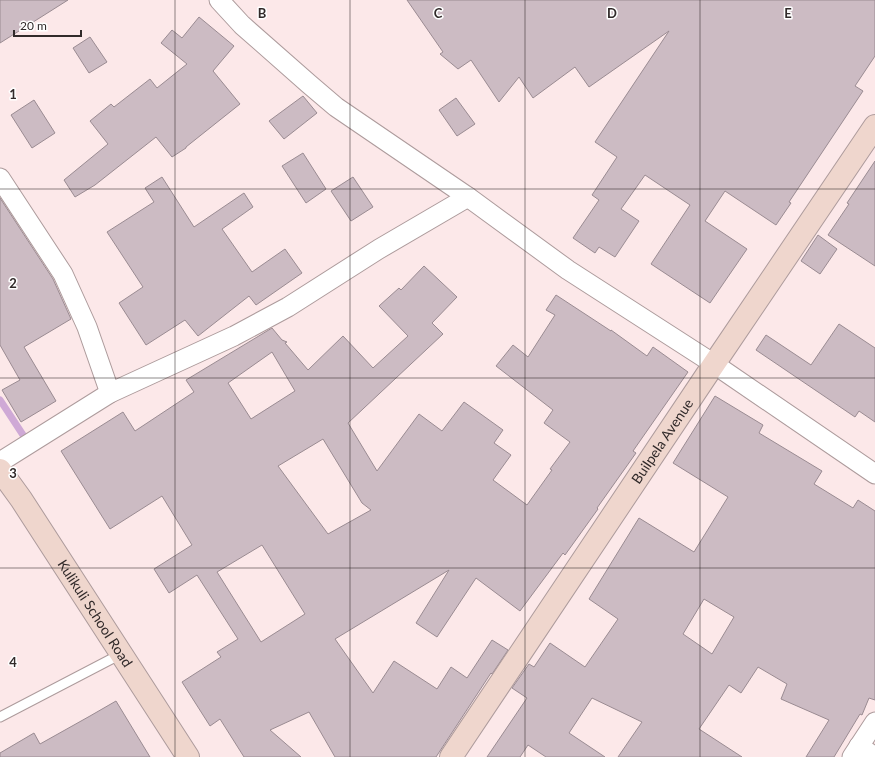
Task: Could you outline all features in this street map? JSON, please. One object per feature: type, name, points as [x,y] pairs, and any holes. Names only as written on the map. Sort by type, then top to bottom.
[{"type":"street","points":[[219,0],[242,25],[336,107],[468,197],[568,270],[714,364],[875,474]]},
{"type":"street","name":"Builpela Avenue","points":[[451,757],[875,126]]},
{"type":"street","points":[[0,178],[63,274],[87,327],[110,394]]},
{"type":"street","points":[[0,462],[110,394],[234,336],[288,307],[379,249],[468,197]]},
{"type":"street","name":"Kulikuli School Road","points":[[0,470],[21,499],[188,757]]},
{"type":"street","points":[[875,722],[856,752],[875,757]]},
{"type":"lane","points":[[0,717],[121,654]]},
{"type":"building","points":[[0,0],[68,0],[0,43]]},
{"type":"building","points":[[407,0],[875,0],[875,56],[855,86],[863,91],[789,202],[791,203],[776,225],[725,191],[705,221],[747,249],[710,303],[651,264],[690,205],[645,175],[621,209],[639,221],[615,257],[599,247],[595,253],[573,238],[599,200],[592,195],[617,157],[595,142],[669,31],[589,87],[575,67],[533,98],[519,77],[499,102],[471,60],[458,69],[440,54],[443,52]]},
{"type":"building","points":[[199,17],[234,46],[213,71],[240,104],[186,148],[172,157],[156,137],[95,185],[75,197],[64,180],[108,144],[90,121],[111,104],[114,107],[150,79],[157,88],[187,64],[161,43],[172,30],[182,38]]},
{"type":"building","points":[[90,37],[107,62],[89,73],[73,48]]},
{"type":"building","points":[[303,96],[317,113],[284,139],[269,121]]},
{"type":"building","points":[[456,98],[475,124],[457,136],[439,110]]},
{"type":"building","points":[[34,100],[55,133],[32,148],[11,115]]},
{"type":"building","points":[[303,153],[326,189],[306,203],[282,166]]},
{"type":"building","points":[[875,161],[875,266],[828,235]]},
{"type":"building","points":[[162,177],[194,227],[244,193],[253,207],[222,229],[252,272],[285,249],[302,273],[256,305],[249,296],[198,336],[185,320],[146,345],[119,303],[143,287],[107,232],[154,202],[145,188]]},
{"type":"building","points":[[353,177],[373,207],[351,221],[331,191]]},
{"type":"building","points":[[0,198],[53,279],[71,319],[24,347],[56,401],[21,422],[2,390],[20,380],[0,345]]},
{"type":"building","points":[[818,235],[837,249],[820,274],[801,261]]},
{"type":"building","points":[[424,266],[457,297],[432,323],[443,334],[348,423],[377,471],[419,414],[442,431],[464,402],[503,430],[494,443],[511,455],[493,480],[527,505],[552,470],[550,469],[570,442],[544,423],[553,410],[496,366],[513,345],[528,357],[555,315],[546,310],[556,295],[611,330],[647,356],[653,347],[688,372],[633,451],[636,453],[597,508],[598,509],[565,555],[563,553],[520,611],[476,578],[437,637],[416,623],[449,570],[335,639],[373,693],[394,661],[437,689],[451,667],[467,678],[492,640],[508,650],[492,674],[491,673],[436,757],[335,757],[309,712],[270,730],[301,757],[244,757],[220,719],[210,726],[182,682],[221,657],[217,652],[238,639],[197,575],[169,593],[154,569],[192,545],[162,496],[110,529],[61,451],[123,412],[135,431],[194,392],[186,380],[272,328],[282,340],[287,342],[285,343],[308,370],[343,336],[373,368],[408,336],[379,306],[399,288],[401,290]],"holes":[[[272,352],[295,391],[251,419],[228,383]],[[323,439],[362,503],[371,510],[328,534],[278,466]],[[262,545],[305,614],[261,642],[217,572]]]},
{"type":"building","points":[[839,324],[875,348],[875,422],[859,411],[855,417],[756,350],[766,335],[811,365]]},
{"type":"building","points":[[715,396],[763,425],[759,433],[822,471],[814,484],[853,508],[858,500],[875,511],[875,700],[869,698],[862,715],[860,714],[834,757],[806,757],[829,720],[781,699],[787,684],[758,667],[741,693],[729,685],[699,729],[742,757],[618,757],[642,722],[592,698],[569,733],[605,757],[546,757],[528,745],[520,757],[487,757],[527,698],[512,688],[529,664],[534,667],[550,643],[585,667],[618,619],[589,599],[639,518],[694,552],[728,497],[673,463]],"holes":[[[704,599],[734,617],[712,654],[683,634]]]},
{"type":"building","points":[[116,701],[150,757],[0,757],[0,753],[34,733],[40,744]]},
{"type":"waterway","points":[[0,400],[25,438]]}]
